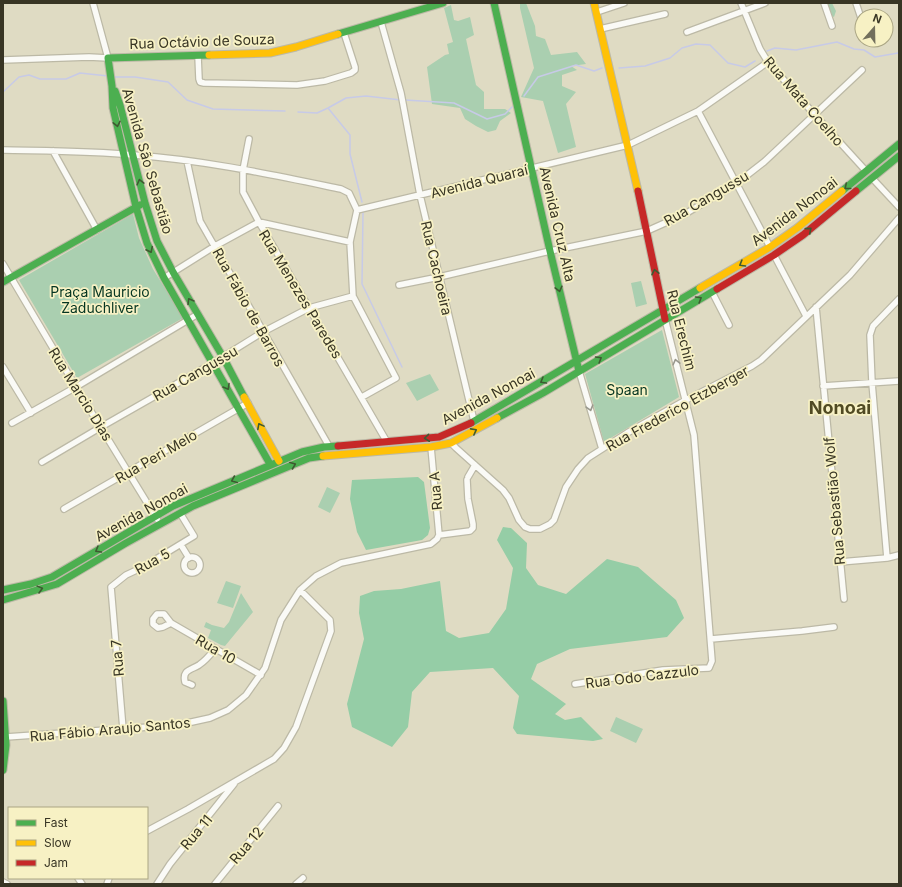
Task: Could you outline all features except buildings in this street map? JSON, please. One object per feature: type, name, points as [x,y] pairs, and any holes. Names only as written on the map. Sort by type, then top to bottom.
[{"type":"main road","name":"Rua Octávio de Souza","points":[[108,58],[270,53],[296,47],[443,3]]},
{"type":"main road","name":"Avenida Cruz Alta","points":[[494,3],[550,251],[579,371]]},
{"type":"main road","name":"Rua Erechim","points":[[594,3],[628,145],[665,319]]},
{"type":"main road","points":[[108,58],[111,79]]},
{"type":"main road","name":"Avenida São Sebastião","points":[[111,79],[113,108],[123,154],[147,243],[164,278],[270,464]]},
{"type":"main road","name":"Avenida São Sebastião","points":[[111,79],[120,105],[145,203],[157,241],[173,272],[223,357],[279,461]]},
{"type":"main road","name":"Avenida Nonoai","points":[[3,590],[31,584],[52,577],[173,506],[270,464],[302,452],[329,446],[439,437],[456,431],[577,362],[770,247],[797,228],[899,144]]},
{"type":"main road","name":"Avenida Nonoai","points":[[3,600],[57,584],[193,506],[309,458],[431,447],[451,443],[543,393],[774,255],[803,235],[899,156]]},
{"type":"main road","points":[[3,282],[97,230],[136,206],[145,203]]},
{"type":"main road","points":[[257,479],[258,474],[278,465],[279,461]]},
{"type":"main road","points":[[3,701],[6,737],[6,751],[3,770]]},
{"type":"street","points":[[93,3],[108,58]]},
{"type":"street","points":[[597,12],[624,3]]},
{"type":"street","name":"Rua Mata Coelho","points":[[741,3],[760,48],[768,62],[866,171]]},
{"type":"street","points":[[687,32],[765,3]]},
{"type":"street","points":[[824,3],[832,26]]},
{"type":"street","points":[[600,29],[665,14]]},
{"type":"street","name":"Rua Cachoeira","points":[[381,22],[401,93],[420,195],[474,421]]},
{"type":"street","points":[[198,56],[199,79],[200,82],[204,83],[294,85],[325,81],[352,73],[355,70],[344,33]]},
{"type":"street","name":"Rua Octávio de Souza","points":[[3,60],[89,56],[108,58]]},
{"type":"street","name":"Avenida Quaraí","points":[[357,210],[531,167],[628,145],[698,111],[768,62]]},
{"type":"street","name":"Rua Cangussu","points":[[399,285],[647,231],[685,214],[737,183],[764,162],[862,70]]},
{"type":"street","points":[[698,111],[770,247]]},
{"type":"street","name":"Rua Menezes Paredes","points":[[250,139],[243,170],[243,192],[258,222],[387,442]]},
{"type":"street","points":[[3,150],[123,154],[187,161],[342,189],[349,193],[357,210],[350,242],[353,296],[396,378],[362,397]]},
{"type":"street","points":[[53,152],[97,230]]},
{"type":"street","name":"Rua Fábio de Barros","points":[[187,161],[200,221],[329,446]]},
{"type":"street","points":[[872,178],[899,207]]},
{"type":"street","name":"Rua Frederico Etzberger","points":[[451,443],[506,494],[519,520],[525,527],[530,529],[540,529],[550,524],[554,520],[566,487],[578,469],[588,458],[626,433],[761,360],[860,265],[899,218]]},
{"type":"street","points":[[164,278],[215,246],[258,222],[350,242]]},
{"type":"street","points":[[774,255],[806,316]]},
{"type":"street","name":"Rua Marcio Dias","points":[[3,264],[76,388],[101,426],[160,524]]},
{"type":"street","points":[[712,292],[729,325]]},
{"type":"street","name":"Rua Cangussu","points":[[42,462],[101,426],[213,363],[263,332],[309,308],[353,296]]},
{"type":"street","points":[[887,558],[872,383],[870,335],[874,326],[899,299]]},
{"type":"street","name":"Rua Sebastião Wolf","points":[[816,307],[844,599]]},
{"type":"street","points":[[12,423],[76,388],[198,314]]},
{"type":"street","name":"Rua Erechim","points":[[665,319],[694,435],[711,639],[712,661],[709,668]]},
{"type":"street","points":[[3,367],[31,413]]},
{"type":"street","name":"Avenida Cruz Alta","points":[[579,371],[602,449]]},
{"type":"street","points":[[823,386],[899,381]]},
{"type":"street","name":"Rua Peri Melo","points":[[64,509],[248,403]]},
{"type":"street","name":"Rua A","points":[[431,447],[439,535]]},
{"type":"street","points":[[439,535],[470,531],[473,528],[468,499],[468,478],[475,465]]},
{"type":"street","name":"Rua 5","points":[[111,587],[126,575],[143,567],[194,536],[180,513]]},
{"type":"street","name":"Rua Fábio Araujo Santos","points":[[6,737],[178,726],[210,718],[228,710],[246,695],[261,675],[265,668],[281,620],[300,590],[316,576],[341,563],[431,544],[439,535]]},
{"type":"street","points":[[181,545],[189,558]]},
{"type":"street","points":[[840,562],[887,558],[899,555]]},
{"type":"street","name":"Rua 7","points":[[111,587],[124,729]]},
{"type":"street","points":[[148,830],[188,810],[274,759],[284,748],[296,727],[332,632],[330,620],[300,590]]},
{"type":"street","name":"Rua 10","points":[[171,623],[261,675]]},
{"type":"street","points":[[711,639],[802,631],[834,626]]},
{"type":"street","points":[[192,685],[185,682],[185,674],[188,670],[200,664],[216,649]]},
{"type":"street","name":"Rua Odo Cazzulo","points":[[575,684],[663,670],[709,668]]},
{"type":"street","name":"Rua 11","points":[[158,884],[170,864],[237,781]]},
{"type":"street","name":"Rua 12","points":[[215,884],[278,806]]},
{"type":"street","points":[[296,884],[303,878]]},
{"type":"street","points":[[3,882],[7,884]]},
{"type":"green space","points":[[520,3],[526,3],[535,26],[536,36],[545,39],[551,55],[577,52],[586,64],[571,66],[577,70],[562,75],[562,86],[576,92],[566,104],[576,147],[558,153],[543,101],[521,97],[534,68]]},
{"type":"green space","points":[[825,3],[832,3],[836,11],[834,17],[830,15]]},
{"type":"green space","points":[[451,5],[454,20],[458,21],[470,17],[474,35],[466,39],[476,85],[484,92],[484,109],[505,109],[511,113],[500,121],[496,130],[488,132],[476,126],[465,119],[460,108],[432,104],[427,67],[449,54],[447,44],[453,42],[444,8]]},
{"type":"green space","name":"Praça Mauricio Zaduchliver","points":[[133,214],[139,238],[153,269],[183,318],[77,378],[19,280]]},
{"type":"green space","points":[[641,281],[647,304],[636,307],[631,283]]},
{"type":"green space","name":"Spaan","points":[[662,330],[679,397],[604,442],[585,374]]},
{"type":"green space","points":[[430,374],[439,390],[417,401],[406,383]]},
{"type":"green space","points":[[418,477],[424,482],[430,528],[428,535],[422,540],[366,550],[357,532],[350,499],[352,480]]},
{"type":"green space","points":[[327,487],[340,493],[330,513],[318,507]]},
{"type":"green space","points":[[503,527],[511,528],[527,543],[526,568],[538,585],[566,594],[607,559],[638,567],[676,600],[684,618],[667,637],[570,649],[537,664],[531,679],[566,704],[555,714],[565,720],[581,717],[603,739],[593,741],[517,734],[513,728],[519,696],[493,668],[430,672],[412,692],[408,727],[392,747],[352,727],[347,704],[364,639],[359,613],[360,596],[374,591],[401,589],[440,581],[446,631],[459,638],[489,633],[506,609],[513,568],[497,540]]},
{"type":"green space","points":[[226,581],[241,586],[233,608],[217,603]]},
{"type":"green space","points":[[241,593],[253,612],[225,646],[208,638],[211,630],[204,627],[206,622],[224,628],[229,622]]},
{"type":"green space","points":[[616,717],[643,729],[636,743],[610,731]]},
{"type":"waterway","points":[[767,51],[775,48],[796,50],[837,42],[854,49],[864,50],[875,57],[898,53],[899,51]]},
{"type":"waterway","points":[[619,68],[645,66],[670,58],[682,48],[696,44],[710,45],[728,63],[745,67],[755,61]]},
{"type":"waterway","points":[[524,96],[538,77],[576,65],[594,71],[602,68]]},
{"type":"waterway","points":[[3,92],[19,77],[29,75],[40,79],[66,79],[80,73],[108,76]]},
{"type":"waterway","points":[[114,77],[135,77],[168,82],[187,100],[213,109],[285,111]]},
{"type":"waterway","points":[[298,112],[317,113],[346,98],[366,96],[401,100]]},
{"type":"waterway","points":[[405,100],[454,103],[487,119],[505,114],[512,107]]},
{"type":"waterway","points":[[328,108],[350,135],[350,154],[362,202]]},
{"type":"waterway","points":[[363,213],[362,284],[402,367]]},
{"type":"traffic: fast","points":[[338,34],[443,3]]},
{"type":"traffic: fast","points":[[494,3],[550,251],[579,371]]},
{"type":"traffic: fast","points":[[209,55],[108,58],[113,108],[136,207],[147,243],[164,278],[270,464]]},
{"type":"traffic: fast","points":[[115,91],[120,105],[145,203],[157,241],[244,397]]},
{"type":"traffic: fast","points":[[842,191],[899,144]]},
{"type":"traffic: fast","points":[[856,191],[899,156]]},
{"type":"traffic: fast","points":[[3,282],[140,205]]},
{"type":"traffic: fast","points":[[471,423],[700,288]]},
{"type":"traffic: fast","points":[[497,418],[543,393],[717,289]]},
{"type":"traffic: fast","points":[[3,590],[31,584],[52,577],[173,506],[302,452],[324,447],[338,446]]},
{"type":"traffic: fast","points":[[3,600],[57,584],[126,543],[193,506],[309,458],[323,456]]},
{"type":"traffic: fast","points":[[3,701],[6,745],[3,770]]},
{"type":"traffic: slow","points":[[594,3],[638,191]]},
{"type":"traffic: slow","points":[[209,55],[270,53],[296,47],[338,34]]},
{"type":"traffic: slow","points":[[700,288],[770,247],[797,228],[842,191]]},
{"type":"traffic: slow","points":[[244,397],[279,461]]},
{"type":"traffic: slow","points":[[323,456],[431,447],[451,443],[497,418]]},
{"type":"traffic: jam","points":[[638,191],[665,319]]},
{"type":"traffic: jam","points":[[717,289],[774,255],[803,235],[856,191]]},
{"type":"traffic: jam","points":[[338,446],[439,437],[471,423]]},
{"type":"district","name":"Nonoai","points":[[840,407]]}]
